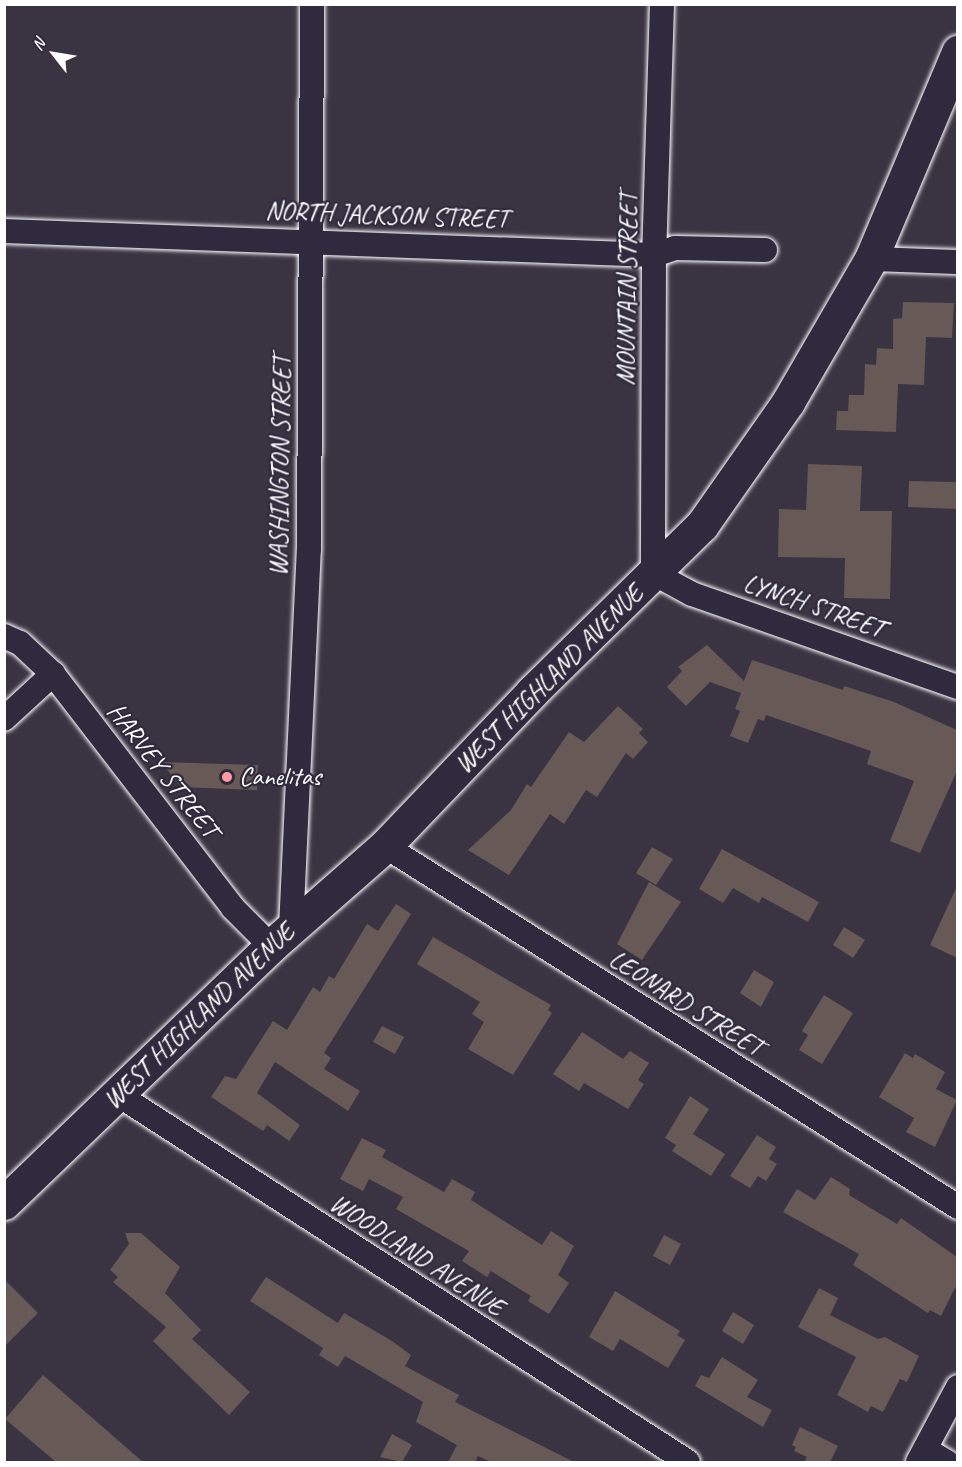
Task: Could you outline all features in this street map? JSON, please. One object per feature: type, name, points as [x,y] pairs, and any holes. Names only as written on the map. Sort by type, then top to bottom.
[{"type":"main road","name":"WEST HIGHLAND AVENUE","points":[[4,1203],[281,937],[385,846],[532,692],[702,525],[788,402],[871,259],[957,52]]},
{"type":"street","name":"WASHINGTON STREET","points":[[281,937],[309,549],[312,4]]},
{"type":"street","name":"MOUNTAIN STREET","points":[[653,573],[654,255],[662,4]]},
{"type":"street","name":"NORTH JACKSON STREET","points":[[4,231],[310,240],[654,255],[675,248],[765,250]]},
{"type":"street","points":[[871,259],[957,262]]},
{"type":"street","name":"LYNCH STREET","points":[[653,573],[692,594],[957,687]]},
{"type":"street","name":"HARVEY STREET","points":[[4,636],[20,643],[53,674],[232,908],[281,937]]},
{"type":"street","points":[[4,719],[53,674]]},
{"type":"street","name":"LEONARD STREET","points":[[385,846],[957,1207]]},
{"type":"street","name":"WOODLAND AVENUE","points":[[117,1094],[688,1462]]},
{"type":"street","points":[[947,1462],[922,1456],[957,1387]]},
{"type":"building","points":[[903,302],[954,303],[952,338],[926,337],[924,385],[898,384],[896,432],[836,430],[837,411],[848,411],[849,395],[864,395],[865,364],[876,365],[877,348],[893,349],[893,319],[902,318]]},
{"type":"building","points":[[808,464],[862,466],[860,511],[892,511],[890,599],[844,598],[845,558],[778,557],[779,509],[806,510]]},
{"type":"building","points":[[909,481],[957,482],[957,509],[908,507]]},
{"type":"building","points":[[707,645],[744,681],[752,660],[843,690],[844,686],[894,702],[957,730],[957,771],[920,853],[890,841],[914,781],[867,764],[871,751],[766,715],[764,721],[758,719],[748,743],[730,736],[740,711],[735,709],[741,693],[710,682],[686,706],[667,687],[682,671],[678,667]]},
{"type":"building","points":[[618,706],[643,729],[639,733],[648,742],[633,759],[626,753],[597,797],[586,790],[564,824],[550,814],[509,875],[468,850],[511,810],[527,784],[531,787],[569,732],[584,742]]},
{"type":"building","points":[[161,762],[258,765],[257,790],[181,787]]},
{"type":"building","points":[[652,847],[673,859],[656,885],[636,873]]},
{"type":"building","points":[[722,849],[819,902],[808,922],[762,897],[759,903],[733,888],[723,903],[699,889]]},
{"type":"building","points":[[649,882],[681,902],[642,960],[617,944]]},
{"type":"building","points":[[957,886],[957,958],[930,945]]},
{"type":"building","points":[[396,904],[411,914],[324,1053],[331,1058],[324,1069],[360,1091],[348,1111],[275,1062],[257,1093],[300,1125],[289,1141],[267,1125],[263,1131],[211,1097],[225,1076],[236,1079],[273,1021],[287,1030],[313,987],[320,992],[329,976],[334,979],[367,924],[378,931]]},
{"type":"building","points":[[844,927],[865,940],[853,958],[833,945]]},
{"type":"building","points":[[433,937],[551,1005],[548,1010],[552,1013],[513,1075],[468,1049],[484,1022],[472,1014],[480,1002],[417,964]]},
{"type":"building","points":[[754,970],[774,982],[761,1007],[740,993]]},
{"type":"building","points":[[824,995],[853,1013],[822,1064],[799,1050],[808,1035],[802,1031]]},
{"type":"building","points":[[382,1026],[404,1037],[395,1054],[373,1042]]},
{"type":"building","points":[[582,1032],[623,1059],[630,1051],[649,1063],[638,1080],[644,1084],[628,1109],[584,1083],[579,1091],[553,1074]]},
{"type":"building","points":[[905,1053],[913,1058],[915,1054],[945,1072],[936,1089],[957,1100],[935,1147],[906,1132],[914,1118],[879,1097]]},
{"type":"building","points":[[690,1096],[709,1109],[693,1134],[725,1154],[711,1176],[672,1151],[676,1145],[665,1138]]},
{"type":"building","points":[[757,1135],[776,1147],[769,1159],[777,1164],[766,1181],[758,1176],[750,1188],[730,1176]]},
{"type":"building","points":[[362,1138],[386,1150],[382,1157],[444,1192],[452,1179],[475,1192],[471,1200],[542,1245],[551,1231],[574,1246],[558,1275],[569,1283],[549,1314],[528,1301],[531,1296],[491,1271],[487,1277],[462,1261],[469,1251],[396,1209],[403,1197],[369,1179],[363,1191],[340,1179]]},
{"type":"building","points":[[831,1177],[850,1189],[849,1195],[897,1224],[901,1218],[957,1257],[957,1284],[941,1316],[930,1310],[928,1313],[853,1265],[859,1254],[783,1212],[797,1189],[815,1200]]},
{"type":"building","points":[[125,1233],[141,1233],[180,1267],[165,1293],[201,1330],[192,1339],[250,1392],[229,1415],[153,1341],[166,1327],[113,1282],[118,1277],[110,1270],[129,1244]]},
{"type":"building","points":[[664,1235],[681,1244],[670,1265],[653,1256]]},
{"type":"building","points":[[266,1277],[338,1323],[344,1313],[392,1341],[411,1355],[405,1366],[459,1395],[455,1402],[574,1462],[491,1462],[478,1456],[475,1462],[448,1462],[457,1445],[416,1422],[423,1402],[345,1356],[338,1367],[319,1355],[323,1348],[250,1301]]},
{"type":"building","points":[[4,1279],[38,1313],[4,1347]]},
{"type":"building","points":[[819,1288],[838,1298],[830,1315],[878,1339],[885,1337],[919,1356],[907,1382],[900,1379],[883,1412],[871,1406],[868,1412],[837,1395],[856,1357],[798,1327]]},
{"type":"building","points":[[615,1291],[680,1331],[677,1335],[685,1340],[668,1368],[620,1339],[613,1351],[589,1337]]},
{"type":"building","points":[[733,1312],[754,1325],[743,1344],[722,1331]]},
{"type":"building","points":[[722,1357],[758,1380],[747,1397],[772,1410],[763,1427],[695,1386],[701,1375],[709,1378]]},
{"type":"building","points":[[43,1375],[143,1462],[56,1462],[5,1419]]},
{"type":"building","points":[[800,1427],[838,1446],[830,1462],[804,1462],[807,1457],[794,1451],[796,1447],[792,1445]]},
{"type":"building","points":[[392,1434],[412,1445],[402,1462],[380,1457]]},
{"type":"place","name":"Canelitas","points":[[227,777]]}]
